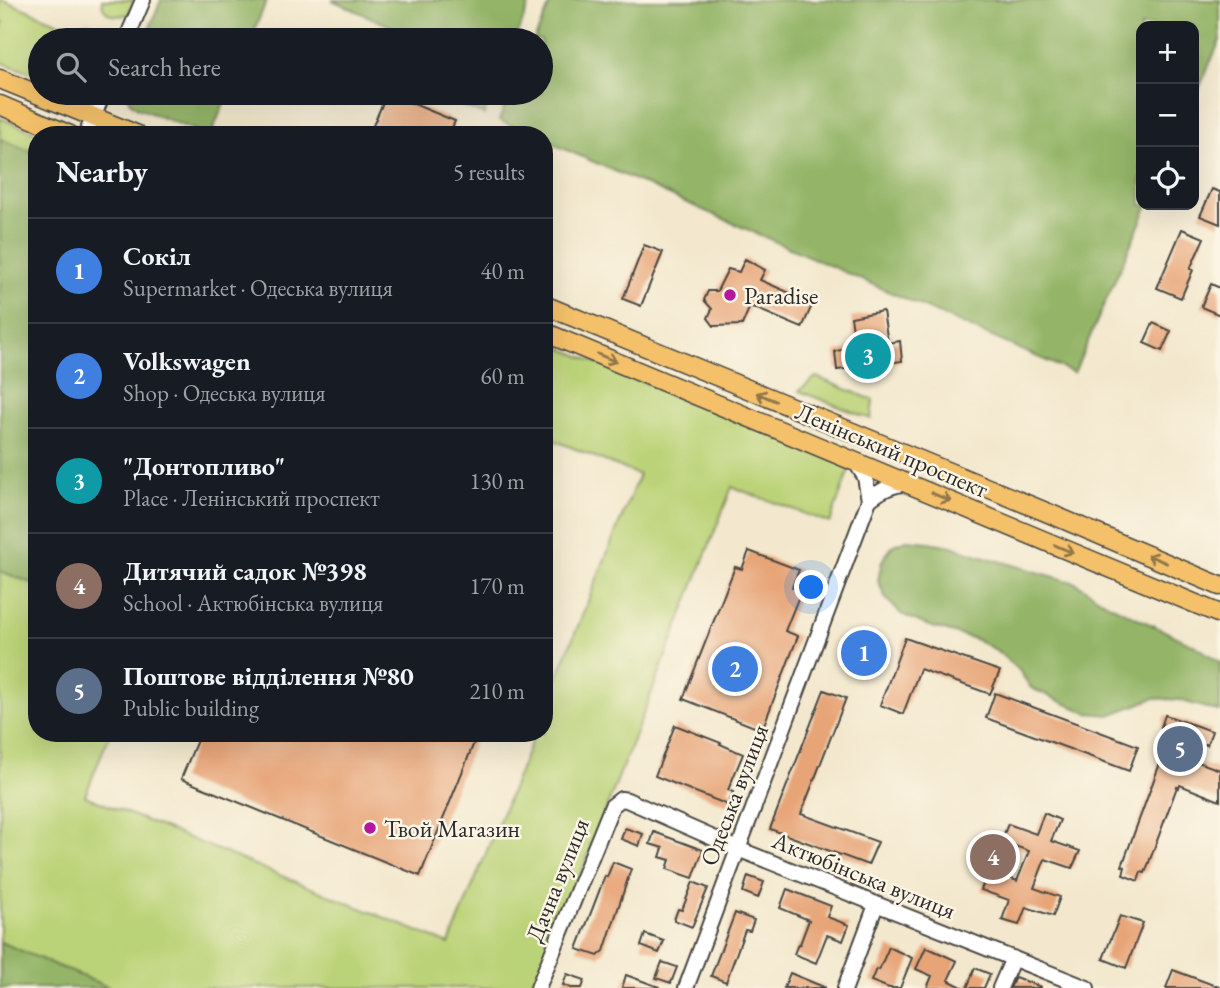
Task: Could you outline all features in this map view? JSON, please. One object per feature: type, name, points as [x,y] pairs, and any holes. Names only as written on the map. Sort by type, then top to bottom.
[{"type":"main road","points":[[0,79],[28,90]]},
{"type":"main road","points":[[65,105],[117,126]]},
{"type":"main road","points":[[0,106],[48,126]]},
{"type":"main road","name":"Ленінський проспект","points":[[553,309],[1220,586]]},
{"type":"main road","name":"Ленінський проспект","points":[[553,335],[1220,614]]},
{"type":"main road","points":[[1000,522],[1010,498]]},
{"type":"street","points":[[131,28],[143,0]]},
{"type":"street","points":[[89,126],[98,105]]},
{"type":"street","points":[[855,461],[865,477],[869,500]]},
{"type":"street","points":[[869,500],[891,485],[908,483]]},
{"type":"street","name":"Одеська вулиця","points":[[686,988],[869,500]]},
{"type":"street","name":"Дачна вулиця","points":[[538,988],[612,806],[621,799],[627,800]]},
{"type":"street","name":"Актюбінська вулиця","points":[[627,800],[738,849],[1087,988]]},
{"type":"street","points":[[845,988],[876,905]]},
{"type":"street","points":[[1000,988],[1013,958]]},
{"type":"green space","points":[[0,0],[3,0],[72,28],[28,28],[28,72],[0,62],[0,30],[4,22],[0,20]]},
{"type":"green space","points":[[102,0],[134,0],[128,14],[118,16],[110,15],[104,10]]},
{"type":"green space","points":[[161,0],[267,0],[255,28],[150,28]]},
{"type":"green space","points":[[332,0],[531,0],[520,28],[395,28]]},
{"type":"green space","points":[[552,0],[1220,0],[1220,40],[1199,88],[1199,21],[1136,21],[1136,210],[1146,210],[1074,373],[553,144],[553,126],[512,126],[499,120],[506,105],[553,105],[553,28],[539,28]]},
{"type":"green space","points":[[84,23],[99,28],[76,28]]},
{"type":"green space","points":[[134,105],[223,105],[215,126],[184,126]]},
{"type":"green space","points":[[461,105],[488,105],[484,115]]},
{"type":"green space","points":[[0,118],[28,129],[28,150],[0,139]]},
{"type":"green space","points":[[0,139],[28,150],[28,582],[0,571]]},
{"type":"green space","points":[[553,345],[850,467],[830,523],[732,487],[536,988],[110,988],[0,942],[0,571],[28,582],[28,742],[106,742],[85,796],[449,944],[531,742],[553,742],[553,688],[639,475],[553,440]]},
{"type":"green space","points":[[816,377],[873,400],[871,419],[799,391]]},
{"type":"green space","points":[[906,540],[951,546],[1076,583],[1108,604],[1196,646],[1220,662],[1220,712],[1179,700],[1154,698],[1110,715],[1087,713],[1031,688],[1019,670],[996,650],[975,639],[926,625],[901,614],[886,599],[878,581],[882,561],[892,546]]},
{"type":"green space","points":[[0,942],[110,988],[0,988]]},
{"type":"building","points":[[382,105],[416,105],[455,121],[453,126],[373,126]]},
{"type":"building","points":[[1212,189],[1220,192],[1220,224],[1200,216]]},
{"type":"building","points":[[1182,229],[1204,238],[1181,298],[1157,288]]},
{"type":"building","points":[[644,245],[663,252],[641,306],[623,299]]},
{"type":"building","points":[[745,259],[765,270],[760,280],[813,303],[802,328],[750,306],[742,325],[714,326],[708,318],[712,309],[704,300],[708,291],[717,291],[728,269],[739,272]]},
{"type":"building","points":[[1211,284],[1220,288],[1220,315],[1201,307]]},
{"type":"building","points":[[883,311],[888,343],[900,341],[902,361],[837,370],[835,351],[856,348],[851,317]]},
{"type":"building","points":[[1153,323],[1171,331],[1162,351],[1144,343]]},
{"type":"building","points":[[749,551],[799,570],[792,587],[801,591],[785,631],[798,636],[762,730],[683,699],[735,567],[742,569]]},
{"type":"building","points":[[905,638],[1000,671],[990,694],[920,669],[903,714],[880,705]]},
{"type":"building","points":[[856,640],[876,649],[869,665],[849,657]]},
{"type":"building","points":[[824,690],[846,698],[801,814],[878,842],[868,865],[770,829]]},
{"type":"building","points":[[995,693],[1138,746],[1129,771],[986,718]]},
{"type":"building","points":[[1165,715],[1212,731],[1207,745],[1201,743],[1195,761],[1220,770],[1220,801],[1180,785],[1177,787],[1145,873],[1141,872],[1138,881],[1123,875],[1125,867],[1122,866],[1163,755],[1160,754],[1170,730],[1161,727]]},
{"type":"building","points":[[675,725],[743,754],[728,790],[733,792],[728,805],[655,776]]},
{"type":"building","name":"Твой Магазин","points":[[196,742],[474,742],[420,876],[181,779]]},
{"type":"building","points":[[1044,813],[1060,820],[1051,841],[1080,851],[1072,868],[1045,859],[1034,888],[1060,897],[1053,916],[1026,907],[1019,925],[1002,920],[1009,900],[981,890],[989,870],[1017,881],[1029,851],[1001,841],[1008,824],[1036,834]]},
{"type":"building","points":[[625,828],[643,834],[639,846],[621,839]]},
{"type":"building","points":[[654,832],[703,850],[693,878],[667,869],[670,860],[660,857],[663,848],[650,844]]},
{"type":"building","points":[[613,862],[631,869],[604,951],[598,956],[577,949]]},
{"type":"building","points":[[748,876],[764,882],[758,898],[743,892]]},
{"type":"building","points":[[693,882],[708,888],[692,927],[674,920],[678,909],[682,910]]},
{"type":"building","points":[[787,889],[831,906],[827,917],[849,925],[843,941],[827,935],[816,963],[794,954],[809,920],[780,908]]},
{"type":"building","points":[[735,913],[754,920],[750,931],[745,930],[726,982],[711,976]]},
{"type":"building","points":[[1120,916],[1143,923],[1126,968],[1103,959]]},
{"type":"building","points":[[645,934],[664,941],[659,953],[641,946]]},
{"type":"building","points":[[889,947],[912,958],[900,988],[889,988],[871,981]]},
{"type":"building","points":[[926,947],[957,961],[948,980],[964,988],[927,988],[932,976],[916,969]]},
{"type":"building","points":[[662,962],[677,967],[671,983],[656,978]]},
{"type":"building","points":[[975,968],[990,974],[984,988],[967,988]]},
{"type":"building","points":[[1173,970],[1219,987],[1219,988],[1166,988]]},
{"type":"building","points":[[790,973],[826,988],[784,988]]},
{"type":"building","points":[[567,974],[585,980],[582,988],[563,985]]},
{"type":"building","points":[[626,975],[659,987],[659,988],[622,988]]},
{"type":"building","points":[[1015,977],[1041,987],[1041,988],[1010,988]]},
{"type":"place","name":"Paradise","points":[[730,295]]},
{"type":"place","name":"\"Донтопливо\"","points":[[868,356]]},
{"type":"place","name":"Сокіл","points":[[864,653]]},
{"type":"place","name":"Volkswagen","points":[[735,669]]},
{"type":"place","name":"Поштове відділення №80","points":[[1180,749]]},
{"type":"place","name":"Твой Магазин","points":[[370,828]]},
{"type":"place","name":"Дитячий садок №398","points":[[993,857]]}]
